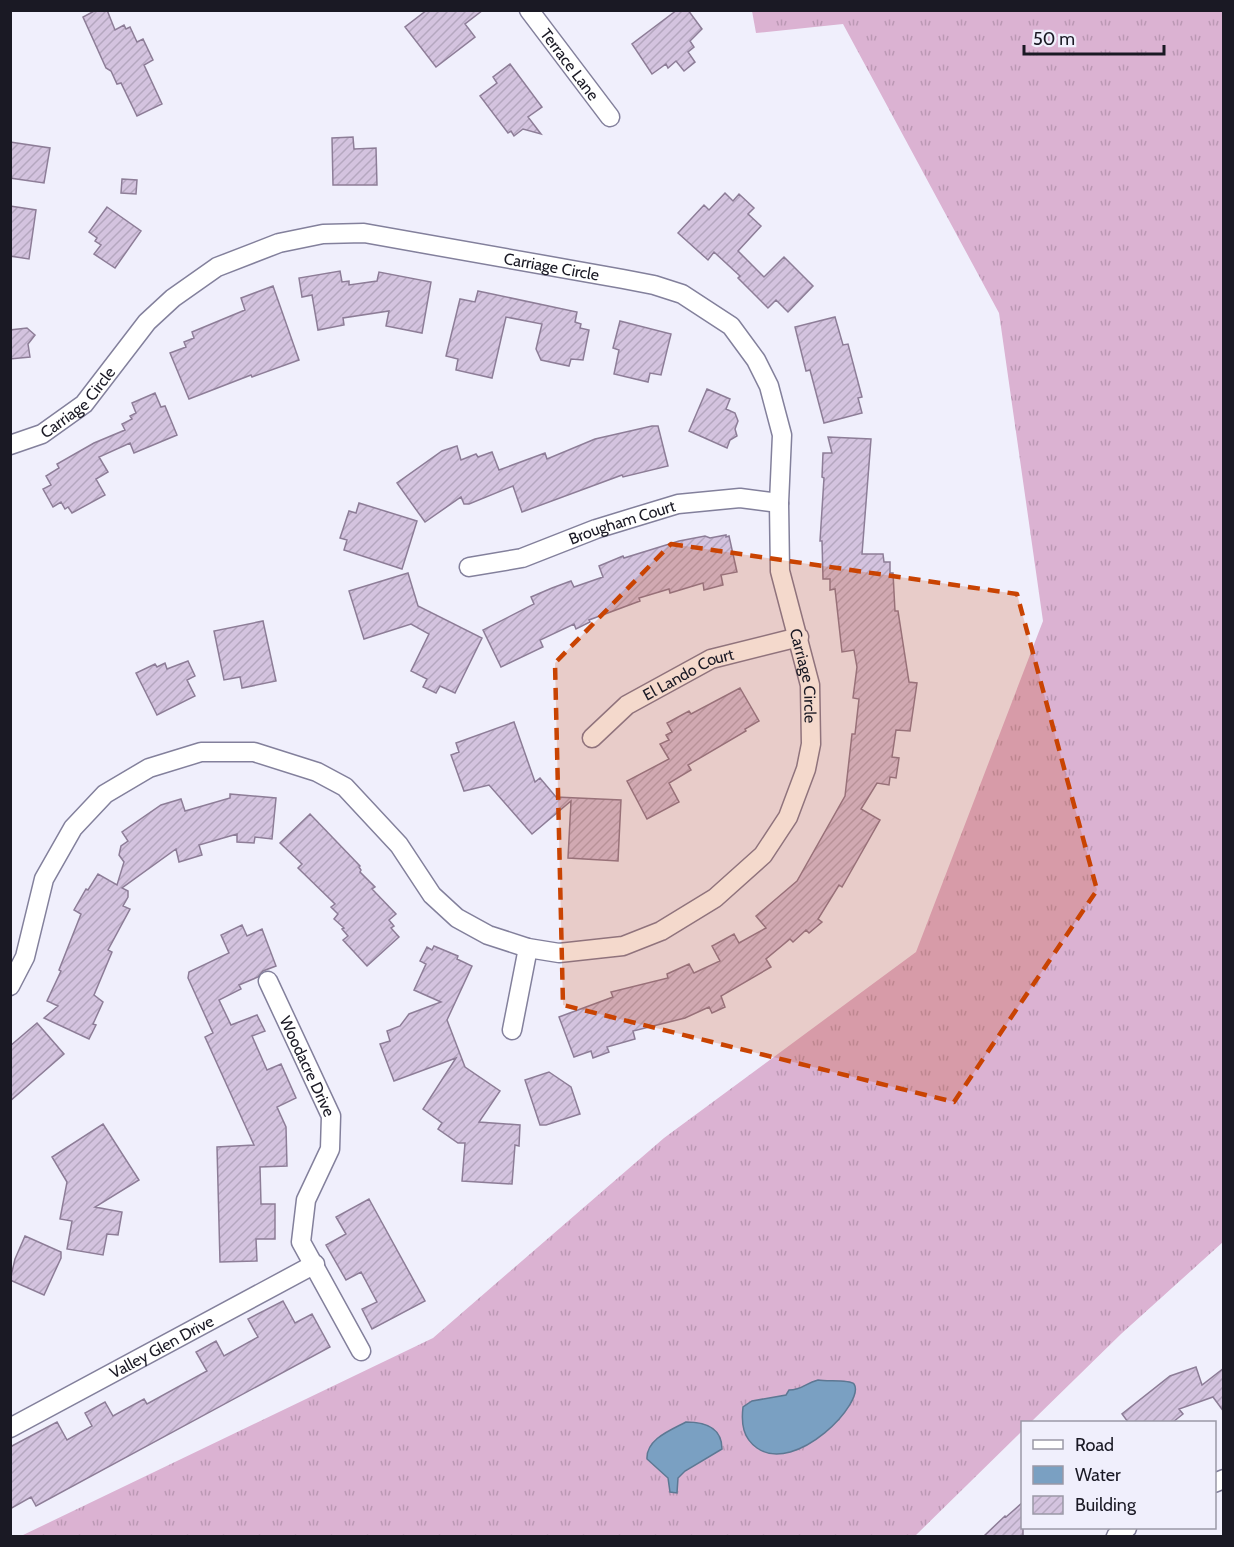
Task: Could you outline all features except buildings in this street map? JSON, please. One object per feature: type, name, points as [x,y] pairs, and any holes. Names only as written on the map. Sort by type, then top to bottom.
[{"type":"street","name":"Terrace Lane","points":[[529,10],[610,117]]},
{"type":"street","name":"Carriage Circle","points":[[10,445],[42,434],[84,404],[147,322],[173,298],[217,267],[279,243],[323,234],[364,233],[623,279],[654,285],[682,294],[731,326],[756,360],[769,386],[782,435],[779,503],[780,571],[810,685],[811,744],[806,769],[788,817],[763,855],[715,898],[661,931],[623,946],[560,953],[528,948],[488,935],[457,918],[432,895],[399,845],[345,787],[317,772],[254,752],[201,752],[149,768],[105,794],[73,828],[44,879],[25,957],[10,986]]},
{"type":"street","name":"Brougham Court","points":[[469,567],[522,558],[597,529],[678,504],[740,498],[779,503]]},
{"type":"street","name":"El Lando Court","points":[[592,738],[627,705],[711,659],[798,637]]},
{"type":"street","points":[[512,1030],[528,948]]},
{"type":"street","name":"Woodacre Drive","points":[[268,981],[331,1116],[330,1149],[306,1200],[301,1242],[361,1351]]},
{"type":"street","name":"Valley Glen Drive","points":[[10,1428],[315,1264]]},
{"type":"highlighted area","points":[[671,544],[1017,594],[1097,890],[954,1102],[563,1005],[555,663]]},
{"type":"green space","points":[[752,11],[1223,11],[1223,1242],[1121,1334],[1032,1421],[1021,1421],[1021,1432],[915,1536],[21,1536],[433,1338],[664,1138],[916,952],[1043,621],[999,313],[843,24],[756,33]]},
{"type":"water","points":[[818,1380],[854,1384],[855,1393],[849,1405],[825,1433],[790,1452],[773,1454],[752,1444],[744,1430],[743,1407],[752,1401],[786,1395],[789,1390],[798,1389]]},
{"type":"water","points":[[686,1422],[711,1427],[719,1436],[722,1449],[685,1471],[678,1478],[677,1493],[670,1492],[668,1478],[647,1459],[648,1452],[660,1436]]}]
